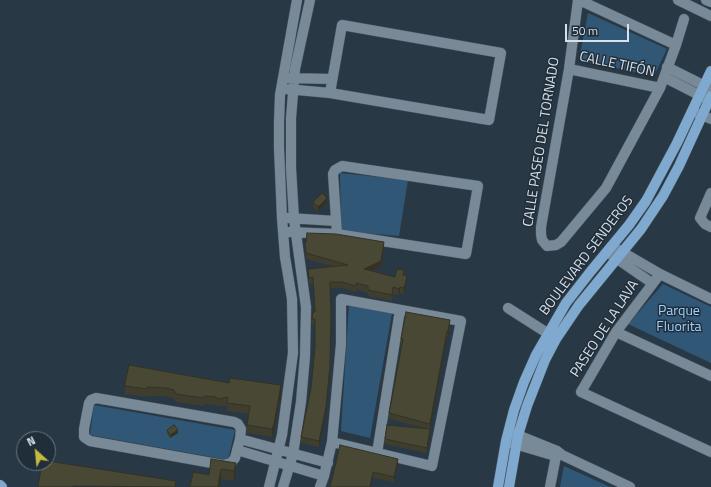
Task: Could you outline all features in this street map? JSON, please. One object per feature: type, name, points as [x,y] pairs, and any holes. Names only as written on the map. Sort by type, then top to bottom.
[{"type":"main road","name":"BOULEVARD SENDEROS","points":[[509,487],[514,410],[524,382],[552,336],[620,256],[641,229],[662,196],[679,166],[704,107],[711,72]]},
{"type":"main road","name":"BOULEVARD SENDEROS","points":[[498,487],[512,438],[524,414],[545,360],[552,336],[566,304],[629,225],[646,201],[704,107]]},
{"type":"main road","points":[[514,410],[524,414]]},
{"type":"street","points":[[269,487],[279,450],[285,418],[293,353],[292,299],[283,232],[278,148],[282,78],[298,0]]},
{"type":"street","points":[[283,487],[293,454],[301,402],[304,363],[306,307],[294,219],[290,168],[294,78],[298,49],[310,0]]},
{"type":"street","name":"CALLE PASEO DEL TORNADO","points":[[578,0],[676,45],[660,88],[606,188],[561,242],[556,245],[547,246],[542,240],[541,227],[569,69],[578,0]]},
{"type":"street","points":[[678,0],[711,16]]},
{"type":"street","points":[[706,0],[711,2]]},
{"type":"street","points":[[676,45],[684,19]]},
{"type":"street","points":[[281,89],[330,93],[489,120],[501,53],[342,25],[330,93]]},
{"type":"street","points":[[668,67],[708,87]]},
{"type":"street","name":"CALLE TIFÓN","points":[[569,69],[660,88]]},
{"type":"street","points":[[664,77],[704,107]]},
{"type":"street","points":[[282,78],[332,79]]},
{"type":"street","points":[[283,232],[337,234],[466,254],[478,186],[342,166],[335,170],[333,174],[337,234]]},
{"type":"street","points":[[711,193],[700,218],[704,224],[711,227]]},
{"type":"street","points":[[282,218],[336,221]]},
{"type":"street","name":"PASEO DE LA LAVA","points":[[610,249],[652,283]]},
{"type":"street","name":"PASEO DE LA LAVA","points":[[620,256],[711,299]]},
{"type":"street","name":"PASEO DE LA LAVA","points":[[660,274],[616,332],[581,392],[711,452]]},
{"type":"street","points":[[320,487],[328,463],[332,442],[341,344],[341,300],[461,320],[432,466],[332,442]]},
{"type":"street","points":[[508,308],[552,336]]},
{"type":"street","points":[[377,453],[400,310]]},
{"type":"street","points":[[616,332],[711,376]]},
{"type":"street","points":[[96,398],[234,422],[238,424],[241,429],[240,439],[233,461],[227,465],[223,465],[90,441],[84,437],[84,432],[89,403],[91,400],[96,398]]},
{"type":"street","points":[[512,438],[558,454],[630,487]]},
{"type":"street","points":[[240,439],[328,463]]},
{"type":"street","points":[[237,450],[324,476]]},
{"type":"street","points":[[550,487],[558,454]]},
{"type":"green space","points":[[588,13],[667,49],[654,76],[579,60]]},
{"type":"green space","points":[[340,173],[408,180],[399,236],[341,231]]},
{"type":"green space","name":"Parque Fluorita","points":[[663,284],[711,307],[711,363],[628,324]]},
{"type":"green space","points":[[349,304],[392,313],[370,438],[341,431]]},
{"type":"green space","points":[[94,405],[235,430],[228,460],[90,435]]},
{"type":"green space","points":[[564,466],[610,487],[560,487]]},
{"type":"building","points":[[322,193],[327,198],[318,207],[313,202]]},
{"type":"building","points":[[307,233],[336,234],[384,242],[381,261],[364,269],[395,277],[397,269],[404,270],[403,275],[407,276],[404,288],[400,287],[399,289],[393,287],[392,295],[368,290],[368,286],[356,283],[356,286],[342,282],[330,282],[330,365],[326,407],[319,441],[301,437],[311,388],[315,347],[315,319],[312,319],[313,312],[315,312],[313,277],[309,278],[308,269],[348,265],[306,253],[305,242]]},
{"type":"building","points":[[406,312],[450,320],[430,424],[389,413],[403,339],[401,339]]},
{"type":"building","points":[[129,365],[229,383],[230,378],[281,385],[272,429],[247,425],[250,406],[227,403],[228,397],[217,399],[216,397],[205,396],[204,398],[176,394],[174,390],[166,388],[147,387],[147,389],[125,386]]},
{"type":"building","points":[[174,425],[178,430],[170,435],[167,430]]},
{"type":"building","points":[[387,425],[430,429],[427,448],[385,439]]},
{"type":"building","points":[[340,445],[398,459],[394,477],[373,472],[370,487],[330,487]]},
{"type":"building","points":[[211,459],[236,463],[234,471],[221,469],[218,487],[190,487],[193,472],[209,475]]},
{"type":"building","points":[[56,462],[176,481],[175,487],[38,487],[41,471],[56,471]]}]
